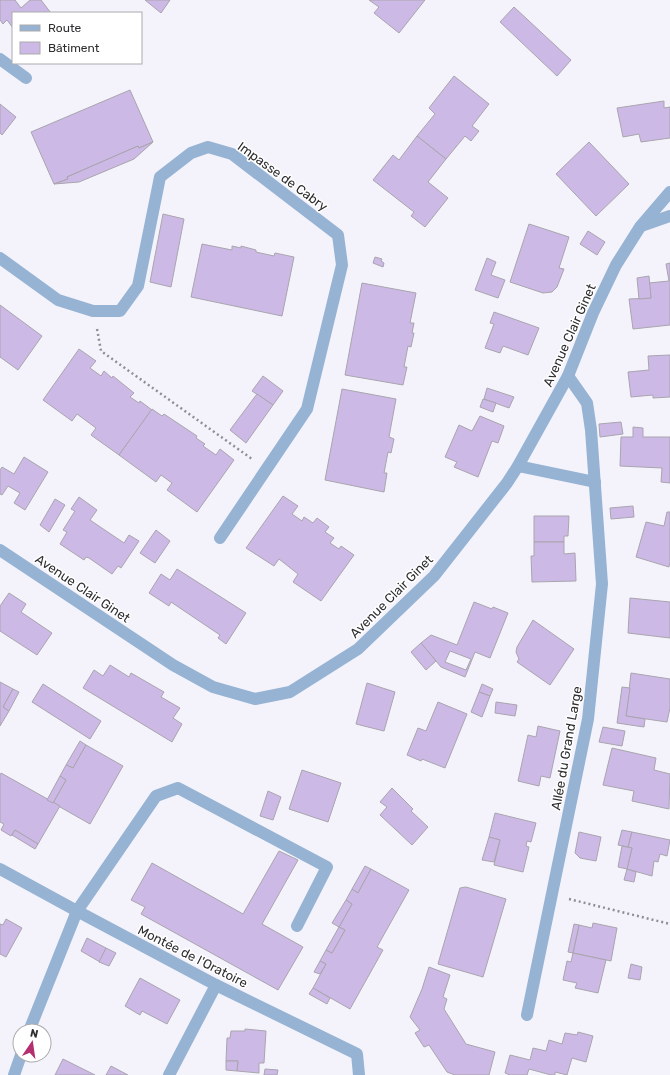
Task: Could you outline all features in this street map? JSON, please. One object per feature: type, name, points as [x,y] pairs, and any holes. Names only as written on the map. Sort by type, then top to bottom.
[{"type":"street","points":[[0,59],[26,78]]},
{"type":"street","name":"Impasse de Cabry","points":[[0,258],[58,300],[93,311],[120,311],[138,286],[160,177],[191,153],[208,147],[232,154],[338,235],[342,265],[307,410],[220,538]]},
{"type":"street","name":"Avenue Clair Ginet","points":[[0,550],[173,665],[213,687],[255,699],[290,692],[358,649],[434,576],[507,483],[568,376],[593,313],[613,272],[640,227],[670,192]]},
{"type":"street","points":[[640,227],[670,216]]},
{"type":"street","name":"Allée du Grand Large","points":[[527,1015],[588,719],[602,584],[591,430],[587,403],[568,376]]},
{"type":"street","points":[[518,466],[595,482]]},
{"type":"street","points":[[32,1023],[77,911],[156,796],[178,788],[327,867],[297,926]]},
{"type":"street","name":"Montée de l'Oratoire","points":[[0,869],[216,985],[357,1054],[358,1075]]},
{"type":"street","points":[[168,1075],[216,985]]},
{"type":"street","points":[[14,1075],[18,1063]]},
{"type":"path","points":[[93,311],[101,351],[267,470]]},
{"type":"path","points":[[551,895],[670,924]]},
{"type":"building","points":[[0,0],[15,0],[21,8],[30,0],[41,0],[50,12],[12,12],[12,27],[7,20],[3,24],[0,20]]},
{"type":"building","points":[[145,0],[170,0],[161,13]]},
{"type":"building","points":[[369,0],[425,0],[399,33],[374,13],[379,7]]},
{"type":"building","points":[[514,7],[571,60],[557,76],[500,22]]},
{"type":"building","points":[[454,76],[489,104],[472,126],[479,131],[471,141],[465,136],[446,159],[417,136],[435,114],[429,108]]},
{"type":"building","points":[[130,90],[153,142],[139,148],[138,146],[67,177],[68,179],[54,184],[31,132]]},
{"type":"building","points":[[664,101],[664,108],[670,107],[670,138],[641,142],[639,134],[623,137],[617,108]]},
{"type":"building","points":[[0,104],[16,117],[2,135],[0,133]]},
{"type":"building","points":[[417,136],[446,159],[428,182],[448,198],[425,227],[411,216],[414,212],[373,180],[393,155],[399,160]]},
{"type":"building","points":[[153,142],[134,159],[79,182],[54,184],[68,179],[67,177],[138,146],[139,148]]},
{"type":"building","points":[[589,142],[629,184],[596,216],[556,174]]},
{"type":"building","points":[[163,214],[184,219],[171,287],[150,282]]},
{"type":"building","points":[[529,224],[569,237],[559,268],[564,269],[557,287],[552,292],[543,293],[510,282]]},
{"type":"building","points":[[588,231],[605,242],[597,255],[580,244]]},
{"type":"building","points":[[202,244],[232,250],[232,246],[241,248],[241,246],[256,250],[256,252],[274,256],[275,253],[294,257],[282,316],[191,297]]},
{"type":"building","points":[[375,257],[382,259],[381,261],[384,263],[383,267],[373,263]]},
{"type":"building","points":[[487,258],[496,262],[491,275],[505,280],[498,298],[475,290]]},
{"type":"building","points":[[670,263],[670,325],[633,329],[629,299],[651,298],[649,283],[669,281],[666,264]]},
{"type":"building","points":[[649,276],[651,298],[639,299],[637,278]]},
{"type":"building","points":[[362,283],[416,293],[410,323],[414,323],[412,333],[414,333],[411,347],[408,346],[404,367],[407,367],[403,385],[345,375]]},
{"type":"building","points":[[0,305],[42,336],[18,370],[0,357]]},
{"type":"building","points":[[494,312],[539,328],[528,355],[503,346],[500,353],[485,348],[494,324],[490,323]]},
{"type":"building","points":[[79,349],[96,361],[90,368],[101,376],[104,371],[112,378],[113,376],[134,393],[130,397],[139,403],[140,401],[152,410],[119,455],[91,435],[96,428],[77,414],[72,421],[43,400]]},
{"type":"building","points":[[670,355],[670,397],[653,398],[653,395],[631,397],[628,372],[649,370],[648,356]]},
{"type":"building","points":[[263,376],[283,391],[273,405],[252,391]]},
{"type":"building","points":[[487,388],[514,397],[509,408],[484,399]]},
{"type":"building","points":[[342,389],[396,399],[389,437],[394,439],[391,453],[388,452],[384,473],[387,473],[384,492],[325,480]]},
{"type":"building","points":[[257,394],[273,405],[246,443],[230,430]]},
{"type":"building","points":[[483,399],[496,403],[493,412],[480,407]]},
{"type":"building","points":[[152,409],[162,416],[164,414],[197,436],[196,438],[205,444],[203,446],[216,455],[220,449],[234,460],[197,512],[167,490],[172,483],[161,475],[156,482],[119,455]]},
{"type":"building","points":[[480,416],[504,426],[498,443],[492,441],[478,477],[454,467],[457,462],[445,457],[459,425],[472,431]]},
{"type":"building","points":[[621,422],[623,434],[600,437],[599,424]]},
{"type":"building","points":[[633,427],[643,428],[643,437],[670,437],[670,483],[661,482],[662,468],[620,466],[621,437],[633,437]]},
{"type":"building","points":[[24,457],[48,472],[25,510],[14,503],[20,493],[8,486],[2,495],[0,494],[0,470],[2,467],[14,474]]},
{"type":"building","points":[[283,496],[298,506],[292,514],[302,521],[304,517],[313,523],[317,518],[329,527],[325,532],[334,538],[330,543],[339,549],[341,546],[354,555],[321,601],[293,582],[298,574],[279,559],[274,566],[246,548]]},
{"type":"building","points":[[79,497],[97,510],[90,520],[124,543],[129,535],[139,541],[121,568],[118,566],[112,574],[89,558],[86,557],[84,560],[60,544],[67,532],[63,530],[75,511],[71,509]]},
{"type":"building","points":[[55,499],[65,505],[49,532],[40,525]]},
{"type":"building","points":[[633,506],[634,517],[611,519],[610,508]]},
{"type":"building","points":[[667,512],[670,512],[669,567],[636,557],[646,522],[664,526]]},
{"type":"building","points":[[534,516],[569,516],[568,536],[564,536],[564,542],[534,542]]},
{"type":"building","points":[[156,530],[170,541],[155,563],[140,553]]},
{"type":"building","points":[[534,542],[564,542],[564,554],[575,553],[576,581],[532,582],[531,556],[534,556]]},
{"type":"building","points":[[177,569],[246,613],[226,644],[218,638],[220,635],[171,602],[169,606],[149,593],[161,574],[170,580]]},
{"type":"building","points":[[9,593],[26,604],[21,612],[52,633],[37,655],[0,631],[0,606]]},
{"type":"building","points":[[630,598],[670,602],[670,638],[628,633]]},
{"type":"building","points":[[474,602],[508,613],[490,658],[475,652],[465,677],[441,667],[421,643],[431,635],[457,645]],"holes":[[[450,651],[471,659],[466,670],[445,662]]]},
{"type":"building","points":[[533,620],[574,649],[550,685],[517,662],[519,659],[516,652],[517,647]]},
{"type":"building","points":[[421,643],[436,661],[426,670],[411,652]]},
{"type":"building","points":[[110,665],[129,677],[131,673],[164,692],[161,697],[180,708],[173,718],[182,724],[172,742],[83,688],[94,670],[103,676]]},
{"type":"building","points":[[631,673],[670,679],[670,708],[667,722],[626,716]]},
{"type":"building","points":[[0,682],[13,689],[3,707],[9,711],[0,726]]},
{"type":"building","points":[[367,683],[395,692],[384,731],[356,724]]},
{"type":"building","points":[[43,684],[101,721],[90,739],[32,702]]},
{"type":"building","points":[[482,684],[493,689],[490,696],[479,692]]},
{"type":"building","points":[[622,687],[630,688],[626,716],[645,719],[644,727],[617,723]]},
{"type":"building","points":[[13,689],[19,692],[9,711],[3,707]]},
{"type":"building","points":[[479,692],[490,696],[482,717],[471,712]]},
{"type":"building","points":[[438,702],[467,714],[445,768],[407,755],[418,728],[426,731]]},
{"type":"building","points":[[496,702],[517,705],[515,716],[495,713]]},
{"type":"building","points":[[538,726],[560,731],[550,778],[541,776],[539,786],[518,781],[528,735],[536,737]]},
{"type":"building","points":[[603,727],[625,731],[622,746],[599,742]]},
{"type":"building","points":[[80,741],[86,745],[73,768],[66,765]]},
{"type":"building","points":[[86,745],[123,766],[90,824],[53,803],[66,780],[60,776],[66,765],[73,768]]},
{"type":"building","points":[[612,748],[656,758],[654,770],[670,774],[669,809],[632,801],[634,791],[603,785]]},
{"type":"building","points":[[302,770],[341,783],[328,822],[289,809]]},
{"type":"building","points":[[1,773],[60,806],[38,844],[15,830],[11,836],[1,830],[4,824],[0,822]]},
{"type":"building","points":[[60,776],[66,780],[53,803],[47,800]]},
{"type":"building","points":[[392,788],[413,809],[411,811],[428,827],[412,845],[380,815],[387,807],[380,802]]},
{"type":"building","points":[[268,791],[281,797],[273,820],[260,816]]},
{"type":"building","points":[[495,813],[536,823],[531,842],[527,841],[526,846],[529,847],[523,872],[494,865],[500,840],[489,837]]},
{"type":"building","points":[[15,830],[38,844],[35,849],[12,835]]},
{"type":"building","points":[[622,830],[632,832],[628,847],[618,845]]},
{"type":"building","points":[[579,832],[601,837],[596,861],[580,858],[575,853]]},
{"type":"building","points":[[632,832],[670,840],[667,856],[660,854],[658,862],[654,861],[652,876],[627,869],[632,848],[628,847]]},
{"type":"building","points":[[489,837],[500,840],[494,862],[482,860]]},
{"type":"building","points":[[622,846],[632,848],[627,869],[618,867]]},
{"type":"building","points":[[279,851],[298,860],[262,924],[303,947],[278,990],[141,914],[145,907],[131,900],[152,863],[243,914]]},
{"type":"building","points":[[365,866],[371,869],[358,893],[352,889]]},
{"type":"building","points":[[371,869],[409,890],[377,947],[383,950],[350,1009],[313,988],[326,964],[320,961],[326,950],[332,953],[345,930],[339,927],[352,904],[346,900],[352,889],[358,893]]},
{"type":"building","points":[[627,869],[636,872],[634,882],[624,880]]},
{"type":"building","points":[[466,887],[506,899],[483,977],[438,964],[460,888]]},
{"type":"building","points":[[346,900],[352,904],[339,927],[332,923]]},
{"type":"building","points":[[6,919],[22,928],[6,957],[0,954],[0,924],[3,925]]},
{"type":"building","points":[[593,923],[617,928],[611,961],[573,953],[579,925],[592,928]]},
{"type":"building","points":[[574,924],[579,925],[573,953],[568,952]]},
{"type":"building","points":[[339,927],[345,930],[332,953],[326,950]]},
{"type":"building","points":[[87,938],[106,948],[100,962],[81,951]]},
{"type":"building","points":[[106,948],[116,953],[109,966],[99,962]]},
{"type":"building","points":[[573,953],[606,960],[598,993],[575,988],[577,983],[563,980],[567,961],[571,962]]},
{"type":"building","points":[[320,961],[326,964],[320,974],[314,972]]},
{"type":"building","points":[[631,964],[642,967],[640,980],[628,978]]},
{"type":"building","points":[[429,967],[450,975],[443,997],[447,999],[444,1009],[466,1044],[495,1052],[489,1075],[455,1075],[447,1072],[429,1045],[424,1047],[415,1033],[420,1030],[410,1017],[422,989]]},
{"type":"building","points":[[140,978],[180,1000],[167,1024],[142,1011],[140,1015],[125,1006]]},
{"type":"building","points":[[313,988],[330,998],[327,1004],[309,994]]},
{"type":"building","points":[[245,1029],[266,1031],[264,1063],[259,1063],[259,1073],[237,1071],[238,1061],[226,1061],[227,1038],[230,1038],[231,1031],[245,1031]]},
{"type":"building","points":[[578,1032],[593,1036],[586,1062],[572,1058],[567,1075],[555,1072],[555,1075],[551,1075],[529,1069],[527,1075],[510,1075],[505,1073],[510,1055],[530,1060],[533,1048],[546,1051],[549,1040],[562,1044],[565,1033],[577,1035]]},
{"type":"building","points":[[63,1059],[95,1075],[55,1075]]},
{"type":"building","points":[[226,1061],[238,1061],[237,1071],[226,1070]]},
{"type":"building","points":[[111,1066],[128,1075],[106,1075]]},
{"type":"building","points":[[265,1069],[278,1070],[277,1075],[264,1075]]}]
